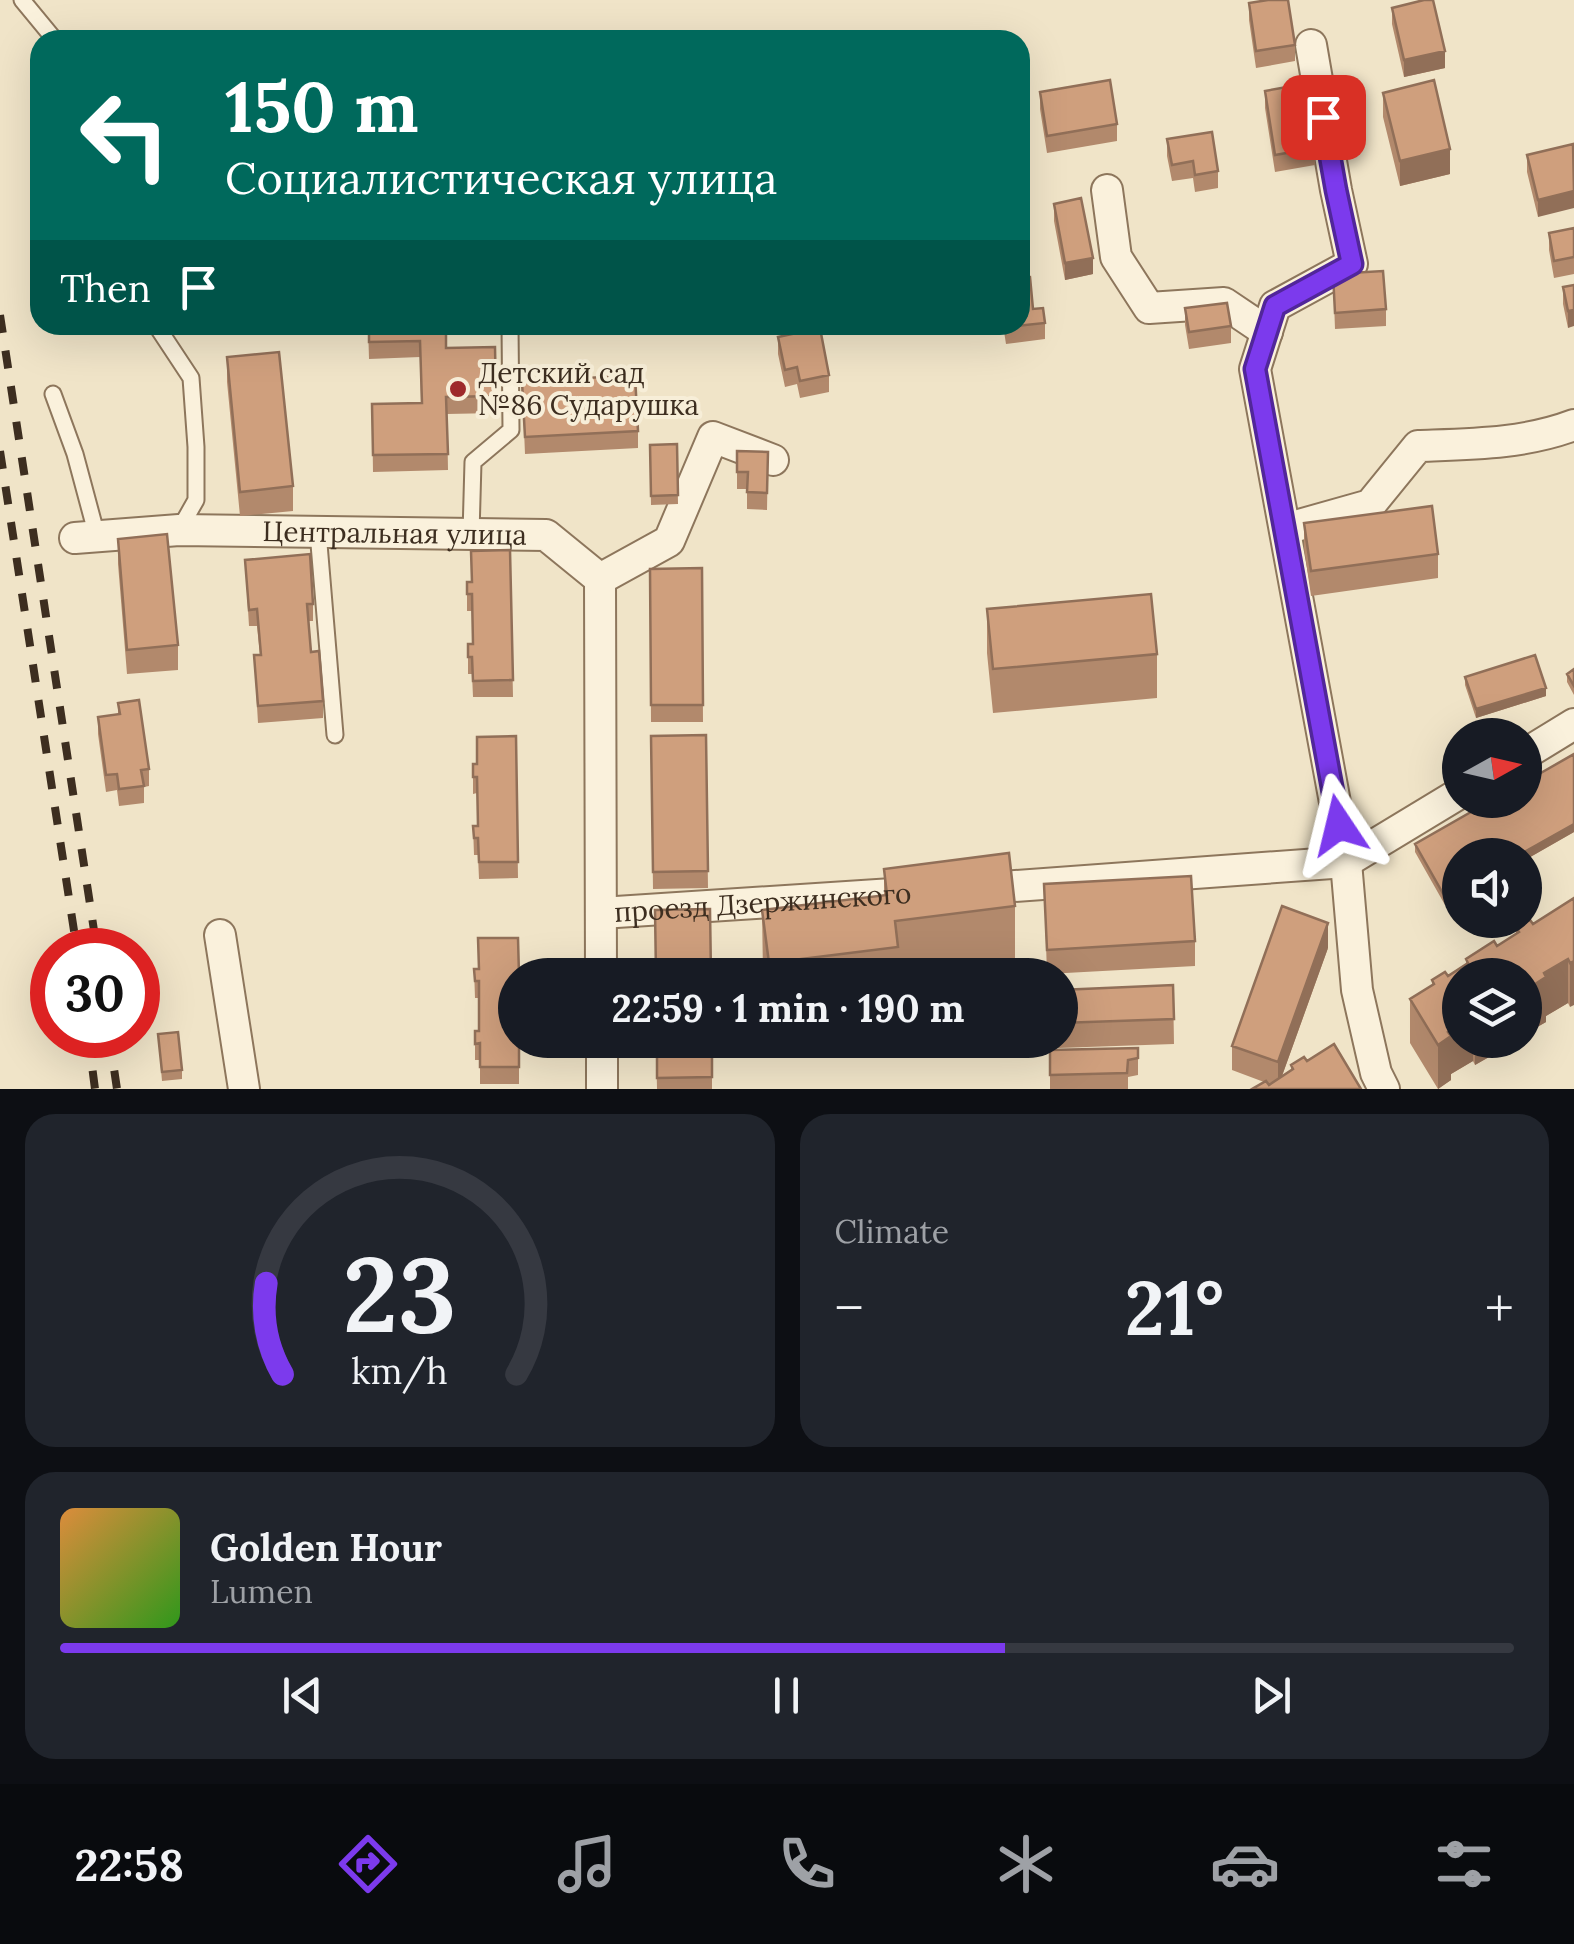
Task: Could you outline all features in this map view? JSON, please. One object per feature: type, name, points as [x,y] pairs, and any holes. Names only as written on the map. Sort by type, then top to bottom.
[{"type":"street","points":[[1311,45],[1352,264],[1275,306],[1255,369],[1346,862],[1357,990],[1376,1073],[1384,1089]]},
{"type":"street","points":[[1107,190],[1116,257],[1149,308],[1224,303],[1267,332]]},
{"type":"street","points":[[1284,528],[1370,505],[1418,446],[1500,442],[1553,433],[1574,425]]},
{"type":"street","points":[[602,958],[600,579],[669,540],[713,437],[773,460]]},
{"type":"street","name":"Центральная улица","points":[[86,537],[179,530],[546,535],[600,579]]},
{"type":"street","points":[[1542,744],[1574,724]]},
{"type":"street","points":[[1346,862],[1442,804]]},
{"type":"street","name":"проезд Дзержинского","points":[[601,913],[1346,862]]},
{"type":"street","points":[[220,935],[244,1089]]},
{"type":"street","points":[[602,1058],[602,1089]]},
{"type":"lane","points":[[22,0],[47,30]]},
{"type":"lane","points":[[162,335],[190,378],[196,447],[196,500],[179,530]]},
{"type":"lane","points":[[470,534],[473,462],[511,430],[510,335]]},
{"type":"lane","points":[[53,394],[75,454],[86,537]]},
{"type":"lane","points":[[318,532],[335,735]]},
{"type":"building","points":[[1288,0],[1295,45],[1256,51],[1249,3]]},
{"type":"building","points":[[1433,0],[1445,51],[1404,60],[1392,8]]},
{"type":"building","points":[[1110,80],[1117,124],[1047,136],[1040,92]]},
{"type":"building","points":[[1434,80],[1450,149],[1400,161],[1383,93]]},
{"type":"building","points":[[1304,84],[1315,148],[1275,155],[1265,91]]},
{"type":"building","points":[[1212,132],[1218,171],[1195,175],[1193,161],[1172,165],[1167,139]]},
{"type":"building","points":[[1573,144],[1574,191],[1538,200],[1527,155]]},
{"type":"building","points":[[1081,198],[1093,258],[1065,263],[1054,204]]},
{"type":"building","points":[[1574,228],[1574,257],[1554,261],[1549,233]]},
{"type":"building","points":[[1383,271],[1386,309],[1335,313],[1333,274]]},
{"type":"building","points":[[1030,277],[1033,309],[1043,308],[1045,323],[1030,325]]},
{"type":"building","points":[[1574,285],[1574,310],[1568,311],[1563,287]]},
{"type":"building","points":[[1227,303],[1231,326],[1189,332],[1185,308]]},
{"type":"building","name":"Детский сад №86 Сударушка","points":[[369,335],[446,335],[446,348],[495,347],[496,396],[446,397],[448,454],[373,455],[372,404],[422,403],[420,341],[369,342]]},
{"type":"building","points":[[821,335],[829,375],[800,381],[797,367],[785,370],[778,337]]},
{"type":"building","points":[[279,352],[293,486],[240,492],[227,357]]},
{"type":"building","points":[[635,375],[638,431],[525,437],[522,382]]},
{"type":"building","points":[[677,444],[678,495],[651,496],[650,445]]},
{"type":"building","points":[[737,451],[768,452],[767,493],[747,492],[748,472],[737,472]]},
{"type":"building","points":[[1432,506],[1438,554],[1311,571],[1304,523]]},
{"type":"building","points":[[167,534],[178,645],[127,650],[118,539]]},
{"type":"building","points":[[510,550],[513,680],[473,681],[472,657],[468,657],[468,644],[473,644],[472,594],[467,594],[467,582],[472,582],[471,551]]},
{"type":"building","points":[[310,554],[313,604],[307,604],[311,652],[319,651],[323,701],[258,706],[254,655],[261,655],[257,609],[249,610],[245,560]]},
{"type":"building","points":[[702,568],[703,705],[651,705],[650,569]]},
{"type":"building","points":[[1151,594],[1157,654],[993,669],[987,609]]},
{"type":"building","points":[[1535,655],[1546,688],[1476,709],[1465,677]]},
{"type":"building","points":[[139,700],[149,769],[141,770],[144,786],[119,789],[117,774],[106,775],[98,717],[120,714],[118,703]]},
{"type":"building","points":[[706,735],[708,871],[653,872],[651,736]]},
{"type":"building","points":[[516,736],[518,862],[479,862],[473,826],[478,826],[477,777],[473,777],[477,737]]},
{"type":"building","points":[[1574,754],[1574,824],[1542,842],[1542,838],[1442,838],[1442,892],[1415,844],[1460,818],[1542,818],[1542,772]]},
{"type":"building","points":[[1009,853],[1015,906],[895,921],[898,947],[809,958],[768,958],[762,910],[887,895],[884,869]]},
{"type":"building","points":[[1191,876],[1195,941],[1047,950],[1044,884]]},
{"type":"building","points":[[1574,898],[1574,961],[1570,963],[1568,959],[1544,973],[1546,977],[1542,980],[1542,958],[1468,958],[1494,941],[1497,946],[1510,938],[1542,938],[1542,918]]},
{"type":"building","points":[[1282,906],[1328,923],[1278,1062],[1232,1046]]},
{"type":"building","points":[[710,909],[711,958],[656,958],[655,910]]},
{"type":"building","points":[[478,938],[518,938],[519,958],[498,958],[498,1058],[519,1058],[519,1067],[480,1067],[480,1043],[475,1044],[475,1031],[479,1031],[479,981],[475,981],[474,969],[479,969]]},
{"type":"building","points":[[1442,974],[1442,1042],[1438,1045],[1410,999],[1434,984],[1432,980]]},
{"type":"building","points":[[1173,985],[1174,1019],[1078,1022],[1078,989]]},
{"type":"building","points":[[178,1032],[182,1070],[162,1072],[160,1034]]},
{"type":"building","points":[[1334,1044],[1361,1089],[1252,1089],[1266,1081],[1269,1085],[1293,1069],[1291,1065],[1304,1057],[1307,1061]]},
{"type":"building","points":[[1138,1048],[1138,1058],[1128,1060],[1127,1073],[1050,1075],[1050,1058],[1078,1058],[1078,1049]]},
{"type":"building","points":[[657,1058],[712,1058],[712,1077],[657,1078]]},
{"type":"railway","points":[[0,315],[94,928]]},
{"type":"railway","points":[[0,451],[74,928]]},
{"type":"railway","points":[[91,1058],[95,1089]]},
{"type":"railway","points":[[112,1058],[117,1089]]},
{"type":"place","name":"Детский сад №86 Сударушка","points":[[458,389]]},
{"type":"route","points":[[1323,117],[1352,264],[1275,306],[1255,369],[1339,825]]}]
